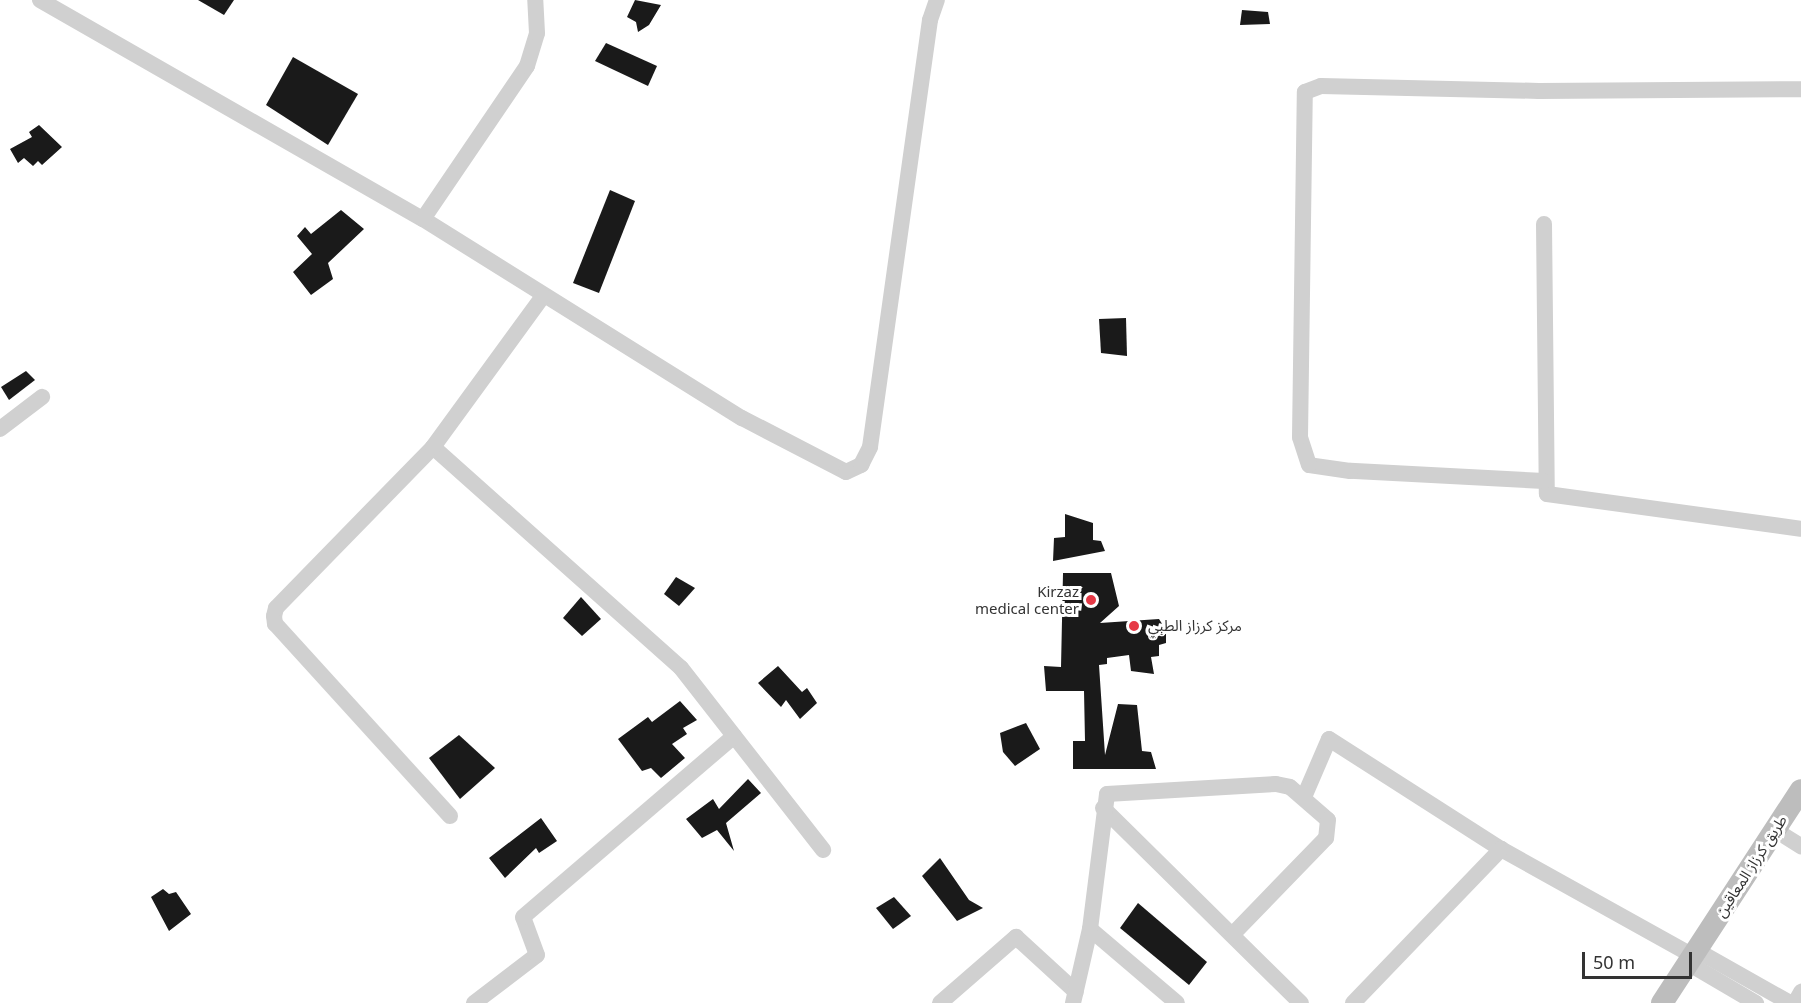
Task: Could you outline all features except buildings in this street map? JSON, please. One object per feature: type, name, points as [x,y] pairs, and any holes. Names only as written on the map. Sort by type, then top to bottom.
[{"type":"street","points":[[40,0],[423,219],[543,296],[742,418],[837,471],[855,471],[870,447],[930,20],[937,0]]},
{"type":"street","points":[[423,219],[527,66],[537,33],[535,0]]},
{"type":"street","points":[[1544,480],[1350,471],[1309,465],[1300,437],[1301,148],[1305,92],[1321,86],[1539,91],[1801,89]]},
{"type":"street","points":[[1544,224],[1544,480],[1546,494],[1553,498],[1801,529]]},
{"type":"street","points":[[450,816],[275,624],[274,616],[276,608],[433,447],[543,296]]},
{"type":"street","points":[[0,429],[42,397]]},
{"type":"street","points":[[433,447],[681,668],[823,850]]},
{"type":"street","points":[[474,1003],[537,955],[523,917],[734,736]]},
{"type":"street","points":[[1304,797],[1329,739],[1501,849],[1692,957],[1790,1003]]},
{"type":"street","points":[[1075,998],[1090,929],[1103,808],[1107,794],[1276,784],[1304,797],[1328,820],[1326,838],[1233,934]]},
{"type":"street","name":"طريق كرزاز المعاقين","points":[[1662,1003],[1801,790]]},
{"type":"street","points":[[1103,808],[1301,1003]]},
{"type":"street","points":[[1775,830],[1801,846]]},
{"type":"street","points":[[1353,1003],[1501,849]]},
{"type":"street","points":[[1090,929],[1178,1003]]},
{"type":"street","points":[[940,1003],[1016,938],[1026,942],[1075,998]]},
{"type":"street","points":[[1692,957],[1756,1003]]},
{"type":"street","points":[[1795,1003],[1801,992]]},
{"type":"place","name":"Kirzaz medical center","points":[[1091,600]]},
{"type":"place","name":"مركز كرزاز الطبي","points":[[1134,626]]}]
